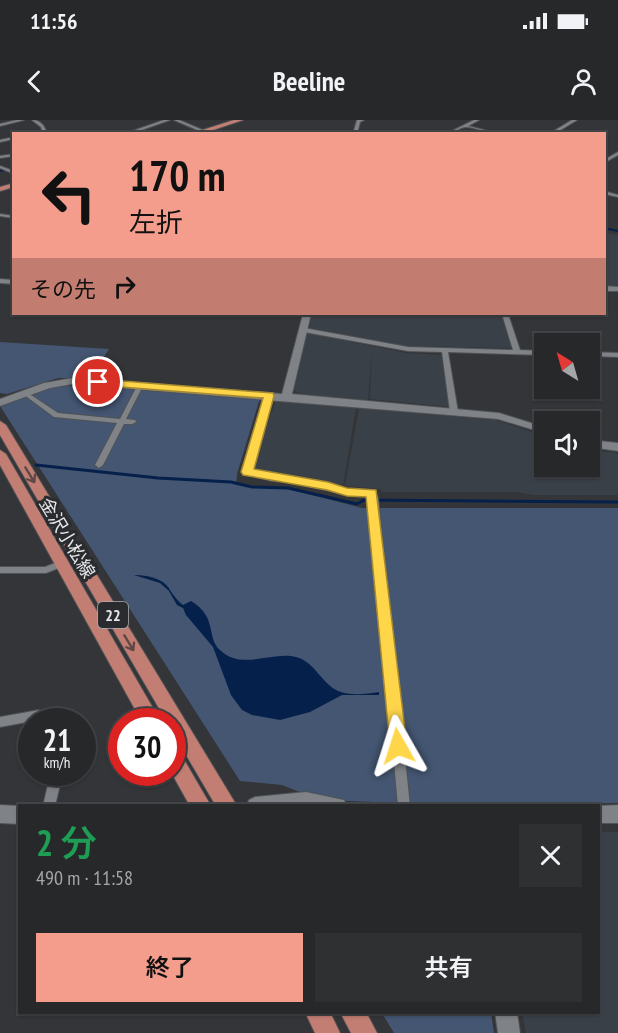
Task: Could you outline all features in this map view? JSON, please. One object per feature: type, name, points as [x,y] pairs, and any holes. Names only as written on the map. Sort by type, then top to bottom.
[{"type":"main road","points":[[200,132],[240,120]]},
{"type":"main road","name":"金沢小松線","points":[[0,425],[226,804]]},
{"type":"main road","name":"金沢小松線","points":[[0,453],[144,708]]},
{"type":"main road","points":[[186,781],[200,804]]},
{"type":"main road","points":[[318,1014],[328,1033]]},
{"type":"main road","points":[[353,1014],[365,1033]]},
{"type":"street","points":[[0,125],[22,120]]},
{"type":"street","points":[[34,120],[43,127],[44,132]]},
{"type":"street","points":[[131,132],[168,120]]},
{"type":"street","points":[[176,120],[203,131]]},
{"type":"street","points":[[356,132],[358,121],[362,120]]},
{"type":"street","points":[[452,132],[477,120]]},
{"type":"street","points":[[554,132],[575,120]]},
{"type":"street","points":[[465,126],[490,132]]},
{"type":"street","points":[[606,160],[618,153]]},
{"type":"street","points":[[606,160],[618,162]]},
{"type":"street","points":[[285,397],[307,315]]},
{"type":"street","points":[[505,315],[517,352]]},
{"type":"street","points":[[304,330],[408,349],[534,353]]},
{"type":"street","points":[[446,350],[454,412]]},
{"type":"street","points":[[600,354],[618,355]]},
{"type":"street","points":[[0,403],[48,385],[73,381],[499,416],[534,427]]},
{"type":"street","points":[[99,465],[140,386]]},
{"type":"street","points":[[26,394],[56,415],[132,422]]},
{"type":"street","points":[[269,396],[247,472],[328,486],[347,492],[372,493],[404,804]]},
{"type":"street","points":[[600,445],[618,447]]},
{"type":"street","points":[[0,570],[46,570],[63,563]]},
{"type":"street","points":[[0,722],[18,719]]},
{"type":"street","points":[[49,804],[54,786]]},
{"type":"street","points":[[275,804],[306,801],[325,804]]},
{"type":"street","points":[[0,814],[18,814]]},
{"type":"street","points":[[600,814],[618,814]]},
{"type":"street","points":[[506,1014],[509,1033]]},
{"type":"shaded area","points":[[606,233],[618,235],[618,286],[606,286]]},
{"type":"shaded area","points":[[312,315],[501,315],[513,348],[407,346],[309,328]]},
{"type":"shaded area","points":[[307,333],[406,353],[441,355],[451,407],[370,399],[372,351],[368,400],[302,394],[294,390]]},
{"type":"shaded area","points":[[0,342],[109,349],[91,378],[58,378],[7,394],[0,393]]},
{"type":"shaded area","points":[[81,385],[260,398],[237,474],[236,485],[282,487],[362,508],[618,508],[618,803],[428,804],[320,800],[282,785],[240,781],[0,406],[53,387]]},
{"type":"shaded area","points":[[276,400],[356,408],[343,485],[300,476],[257,472],[252,467]]},
{"type":"shaded area","points":[[359,408],[496,420],[534,433],[534,477],[600,477],[600,451],[618,454],[618,495],[382,492],[380,489],[345,486]]},
{"type":"shaded area","points":[[600,832],[618,832],[618,1033],[526,1033],[522,1014],[600,1014]]},
{"type":"shaded area","points":[[383,1014],[491,1014],[494,1033],[394,1033]]},
{"type":"water","points":[[134,575],[159,580],[183,605],[191,601],[199,607],[208,620],[213,640],[228,656],[247,660],[277,656],[296,657],[308,663],[338,691],[353,694],[379,692],[379,695],[342,695],[310,712],[280,720],[252,715],[242,710],[231,695],[213,647],[186,615],[183,608],[177,605],[169,591],[160,583]]},
{"type":"waterway","points":[[0,171],[12,168]]},
{"type":"waterway","points":[[606,228],[618,231]]},
{"type":"waterway","points":[[36,465],[158,478],[231,482],[252,487],[288,488],[357,504],[364,500],[618,502]]},
{"type":"route","points":[[98,382],[269,396],[247,472],[323,487],[328,486],[347,492],[372,493],[398,746]]}]
